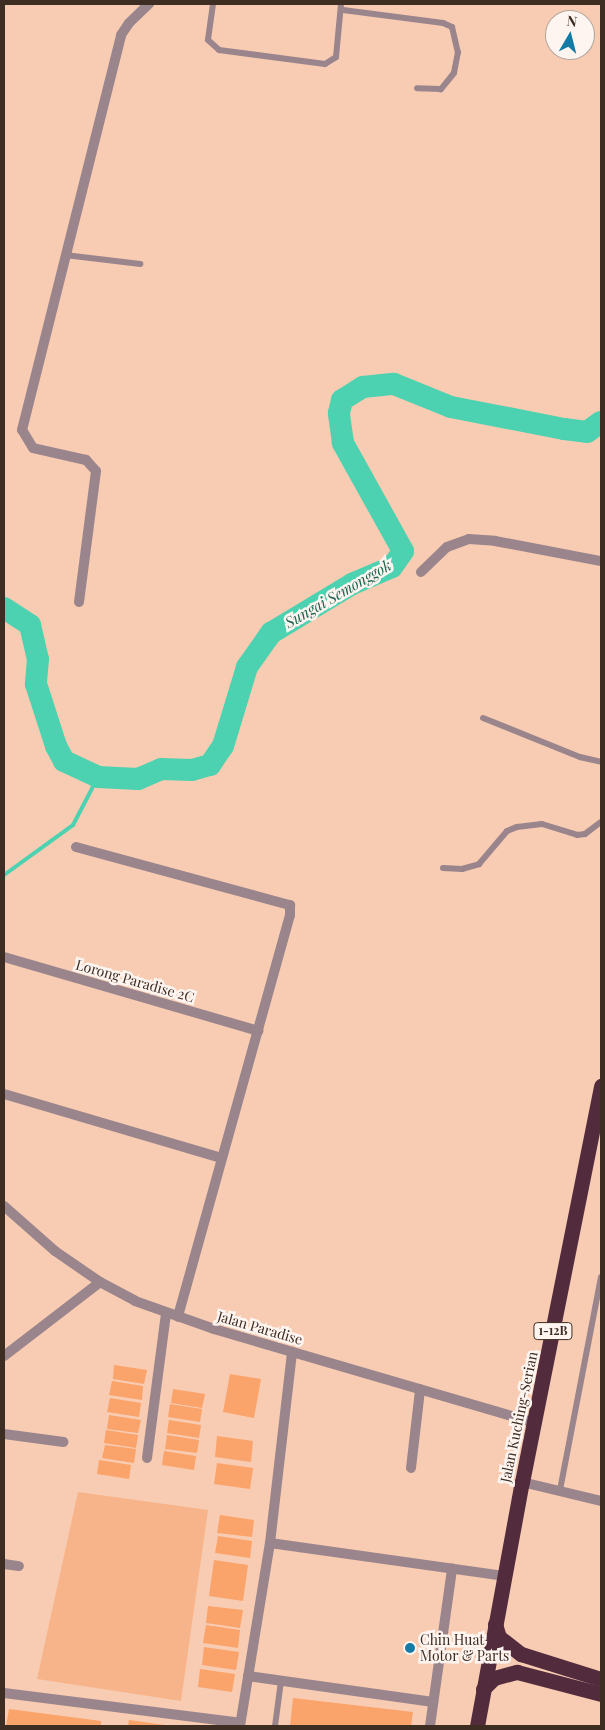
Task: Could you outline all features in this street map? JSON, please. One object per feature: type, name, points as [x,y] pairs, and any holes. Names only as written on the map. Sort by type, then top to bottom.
[{"type":"highway","name":"Jalan Kuching-Serian","points":[[477,1726],[522,1482],[601,1092]]},
{"type":"highway","points":[[495,1624],[499,1637],[521,1654],[601,1679]]},
{"type":"highway","points":[[483,1689],[494,1678],[517,1672],[601,1694]]},
{"type":"street","points":[[80,602],[96,471],[86,460],[33,448],[22,430],[121,36],[129,23],[149,4]]},
{"type":"street","points":[[421,572],[447,547],[469,540],[495,541],[601,561]]},
{"type":"street","points":[[76,847],[290,906],[290,915],[178,1317]]},
{"type":"street","name":"Lorong Paradise 2C","points":[[4,957],[258,1030]]},
{"type":"street","points":[[4,1094],[222,1158]]},
{"type":"street","name":"Jalan Paradise","points":[[4,1206],[55,1251],[100,1282],[166,1313],[292,1352],[358,1369],[420,1390],[535,1422]]},
{"type":"street","points":[[4,1356],[100,1282]]},
{"type":"street","points":[[147,1458],[166,1313]]},
{"type":"street","points":[[4,1693],[240,1725],[270,1543],[292,1352]]},
{"type":"street","points":[[411,1468],[420,1390]]},
{"type":"street","points":[[4,1434],[63,1442]]},
{"type":"street","points":[[522,1482],[601,1501]]},
{"type":"street","points":[[270,1543],[504,1576]]},
{"type":"street","points":[[4,1564],[19,1566]]},
{"type":"street","points":[[430,1726],[452,1569]]},
{"type":"street","points":[[248,1676],[433,1702]]},
{"type":"lane","points":[[213,4],[208,40],[219,50],[325,64],[336,57],[342,7],[452,27],[456,36],[458,52],[454,73],[440,89],[417,88]]},
{"type":"lane","points":[[65,255],[140,264]]},
{"type":"lane","points":[[483,718],[580,757],[601,762]]},
{"type":"lane","points":[[443,868],[462,869],[479,864],[507,831],[517,827],[542,824],[577,835],[585,834],[601,822]]},
{"type":"lane","points":[[560,1490],[601,1277]]},
{"type":"lane","points":[[275,1726],[281,1681]]},
{"type":"shaded area","points":[[78,1492],[208,1510],[181,1701],[37,1679]]},
{"type":"building","points":[[114,1365],[147,1370],[144,1384],[113,1379]]},
{"type":"building","points":[[230,1374],[261,1379],[254,1418],[223,1412]]},
{"type":"building","points":[[112,1381],[143,1386],[142,1400],[109,1395]]},
{"type":"building","points":[[173,1389],[205,1394],[202,1408],[171,1403]]},
{"type":"building","points":[[110,1398],[141,1403],[139,1417],[107,1412]]},
{"type":"building","points":[[170,1404],[202,1409],[200,1422],[168,1417]]},
{"type":"building","points":[[109,1415],[141,1420],[138,1433],[107,1429]]},
{"type":"building","points":[[169,1420],[201,1425],[199,1438],[167,1433]]},
{"type":"building","points":[[106,1430],[138,1435],[136,1448],[104,1443]]},
{"type":"building","points":[[167,1435],[199,1440],[197,1453],[165,1449]]},
{"type":"building","points":[[217,1436],[253,1441],[251,1462],[215,1457]]},
{"type":"building","points":[[105,1445],[136,1449],[134,1463],[102,1458]]},
{"type":"building","points":[[164,1451],[196,1456],[194,1470],[162,1465]]},
{"type":"building","points":[[99,1460],[131,1465],[129,1479],[97,1474]]},
{"type":"building","points":[[217,1463],[253,1468],[250,1489],[214,1484]]},
{"type":"building","points":[[220,1515],[254,1520],[252,1537],[217,1533]]},
{"type":"building","points":[[218,1536],[252,1541],[250,1558],[215,1553]]},
{"type":"building","points":[[214,1560],[248,1565],[243,1601],[209,1596]]},
{"type":"building","points":[[208,1606],[243,1610],[240,1628],[206,1623]]},
{"type":"building","points":[[206,1625],[240,1630],[238,1648],[203,1643]]},
{"type":"building","points":[[204,1647],[239,1652],[236,1670],[202,1665]]},
{"type":"building","points":[[200,1669],[235,1674],[232,1692],[198,1687]]},
{"type":"building","points":[[293,1698],[413,1712],[411,1726],[290,1726]]},
{"type":"building","points":[[9,1709],[101,1721],[101,1726],[6,1726]]},
{"type":"building","points":[[129,1720],[165,1725],[165,1726],[128,1726]]},
{"type":"waterway","name":"Sungai Semonggok","points":[[4,608],[30,625],[38,659],[36,684],[56,746],[64,761],[98,777],[138,779],[161,769],[192,770],[210,765],[223,746],[247,667],[271,633],[352,584],[392,567],[403,551],[343,443],[339,413],[342,400],[363,387],[394,384],[451,407],[564,429],[587,432],[601,422]]},
{"type":"waterway","points":[[4,875],[73,825],[98,777]]},
{"type":"place","name":"Chin Huat Motor & Parts","points":[[410,1648]]}]
